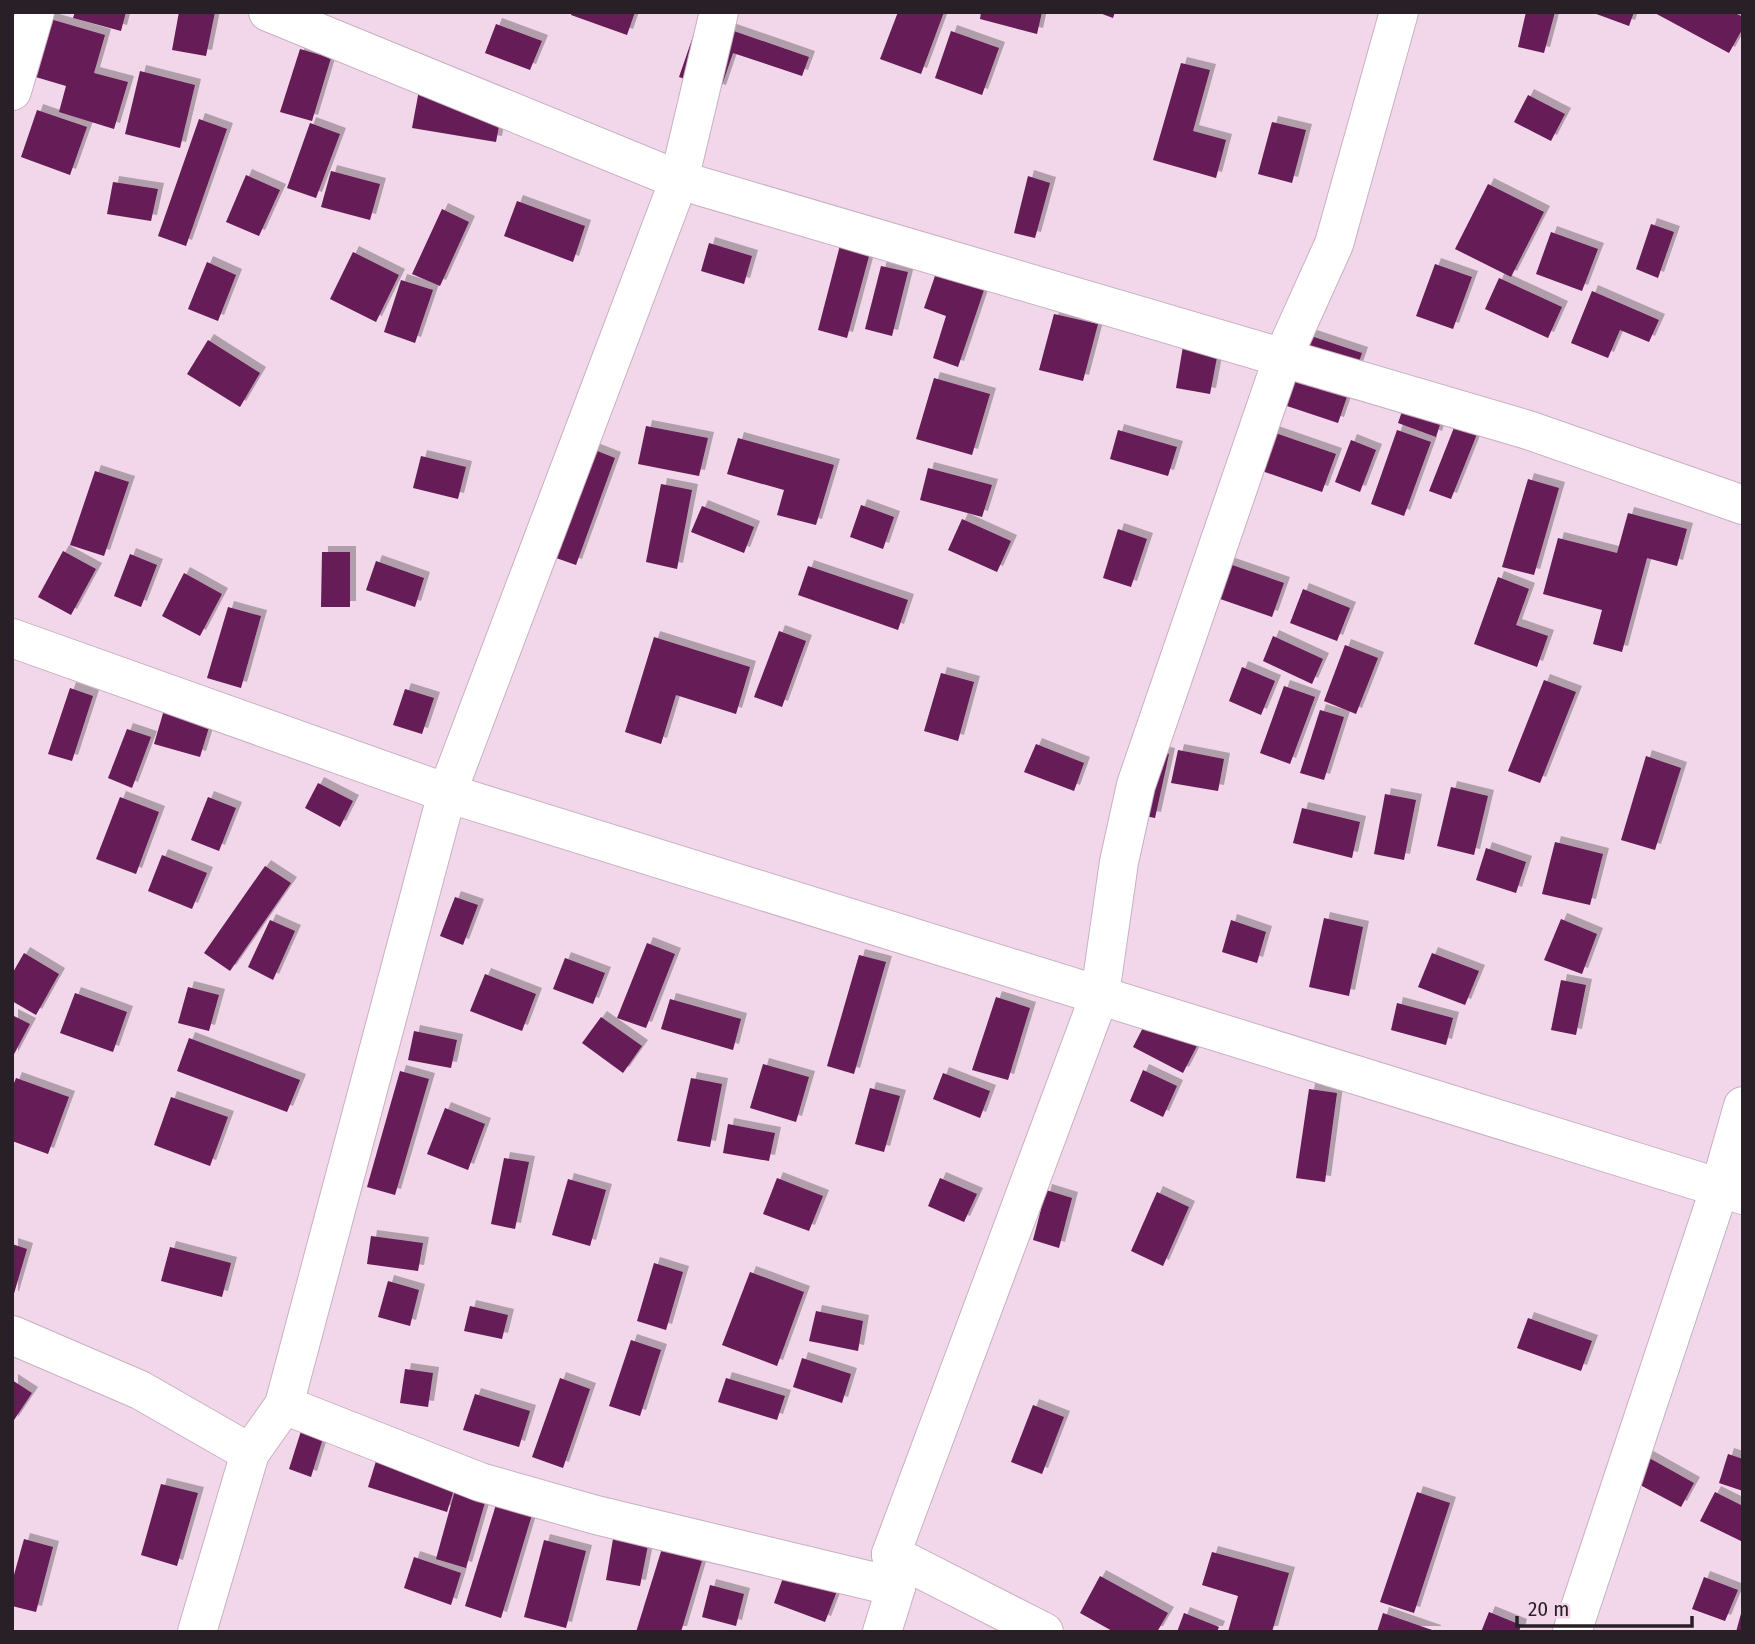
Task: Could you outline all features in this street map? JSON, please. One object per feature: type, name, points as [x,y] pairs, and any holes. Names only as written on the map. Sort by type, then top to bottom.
[{"type":"street","points":[[12,90],[35,12]]},
{"type":"street","points":[[268,12],[678,180],[1528,430],[1743,505]]},
{"type":"street","points":[[197,1632],[250,1453],[284,1405],[447,793],[678,180],[719,12]]},
{"type":"street","points":[[882,1632],[893,1570],[1100,994],[1119,862],[1136,785],[1283,357],[1334,244],[1399,12]]},
{"type":"street","points":[[12,638],[447,793],[1732,1191]]},
{"type":"street","points":[[1572,1632],[1732,1191],[1743,1106]]},
{"type":"street","points":[[12,1335],[140,1390],[250,1453]]},
{"type":"street","points":[[284,1405],[480,1482],[596,1515],[893,1570],[1044,1632]]},
{"type":"building","points":[[26,12],[105,35],[94,73],[128,82],[114,129],[59,112],[66,86],[12,70]]},
{"type":"building","points":[[75,12],[126,12],[121,31],[73,18]]},
{"type":"building","points":[[179,12],[215,12],[206,56],[172,50]]},
{"type":"building","points":[[572,12],[635,12],[627,35],[571,15]]},
{"type":"building","points":[[898,12],[944,12],[921,74],[880,59]]},
{"type":"building","points":[[981,12],[1042,12],[1037,34],[980,19]]},
{"type":"building","points":[[1097,12],[1115,12],[1113,18]]},
{"type":"building","points":[[1526,12],[1555,12],[1544,53],[1518,47]]},
{"type":"building","points":[[1591,12],[1634,12],[1629,26]]},
{"type":"building","points":[[1653,12],[1733,12],[1743,17],[1743,28],[1729,53]]},
{"type":"building","points":[[699,19],[809,57],[802,76],[733,53],[720,91],[679,77]]},
{"type":"building","points":[[496,24],[542,41],[530,70],[485,53]]},
{"type":"building","points":[[951,31],[999,48],[982,95],[935,78]]},
{"type":"building","points":[[300,49],[331,58],[312,121],[280,112]]},
{"type":"building","points":[[1181,63],[1210,70],[1193,131],[1226,140],[1216,178],[1153,160]]},
{"type":"building","points":[[140,71],[195,85],[180,148],[125,134]]},
{"type":"building","points":[[419,90],[503,105],[496,142],[412,128]]},
{"type":"building","points":[[1528,95],[1565,114],[1551,141],[1514,122]]},
{"type":"building","points":[[37,110],[87,127],[70,175],[21,157]]},
{"type":"building","points":[[199,119],[227,129],[186,246],[158,236]]},
{"type":"building","points":[[1272,122],[1306,130],[1292,183],[1258,174]]},
{"type":"building","points":[[310,123],[340,134],[316,198],[287,188]]},
{"type":"building","points":[[331,171],[380,184],[370,220],[321,207]]},
{"type":"building","points":[[246,175],[280,190],[259,236],[226,222]]},
{"type":"building","points":[[1028,176],[1050,183],[1035,238],[1014,233]]},
{"type":"building","points":[[113,182],[158,189],[151,221],[107,214]]},
{"type":"building","points":[[1488,184],[1544,212],[1511,277],[1455,249]]},
{"type":"building","points":[[517,201],[585,226],[573,262],[504,236]]},
{"type":"building","points":[[442,209],[469,222],[440,286],[412,274]]},
{"type":"building","points":[[1651,224],[1674,232],[1658,278],[1636,269]]},
{"type":"building","points":[[845,226],[875,234],[847,338],[818,330]]},
{"type":"building","points":[[1551,232],[1598,249],[1582,291],[1536,274]]},
{"type":"building","points":[[709,243],[752,256],[744,284],[701,271]]},
{"type":"building","points":[[353,252],[399,275],[376,322],[330,299]]},
{"type":"building","points":[[207,262],[236,275],[218,321],[188,309]]},
{"type":"building","points":[[1435,264],[1472,277],[1453,329],[1416,316]]},
{"type":"building","points":[[881,266],[908,272],[892,336],[865,329]]},
{"type":"building","points":[[936,273],[984,290],[958,367],[933,358],[946,316],[924,308]]},
{"type":"building","points":[[1499,278],[1562,307],[1548,338],[1485,309]]},
{"type":"building","points":[[401,280],[433,290],[415,343],[384,332]]},
{"type":"building","points":[[1592,291],[1659,320],[1649,342],[1620,330],[1608,358],[1571,343]]},
{"type":"building","points":[[1054,314],[1098,324],[1083,381],[1039,370]]},
{"type":"building","points":[[1302,333],[1362,353],[1338,423],[1278,403]]},
{"type":"building","points":[[208,340],[260,373],[240,407],[187,374]]},
{"type":"building","points":[[1183,346],[1218,352],[1210,394],[1176,388]]},
{"type":"building","points":[[934,378],[990,394],[972,455],[916,439]]},
{"type":"building","points":[[1407,397],[1445,409],[1436,437],[1398,423]]},
{"type":"building","points":[[1457,420],[1479,429],[1451,499],[1429,491]]},
{"type":"building","points":[[646,426],[708,438],[699,476],[638,464]]},
{"type":"building","points":[[1255,426],[1336,454],[1322,492],[1242,464]]},
{"type":"building","points":[[1118,430],[1177,447],[1168,476],[1110,459]]},
{"type":"building","points":[[1397,430],[1431,442],[1404,516],[1371,504]]},
{"type":"building","points":[[738,438],[834,465],[816,525],[777,515],[784,490],[727,474]]},
{"type":"building","points":[[1351,440],[1376,450],[1360,492],[1335,482]]},
{"type":"building","points":[[582,445],[615,458],[576,565],[542,553]]},
{"type":"building","points":[[421,456],[466,467],[458,499],[413,488]]},
{"type":"building","points":[[928,468],[992,485],[982,517],[920,500]]},
{"type":"building","points":[[95,471],[129,482],[104,556],[70,545]]},
{"type":"building","points":[[1528,479],[1559,488],[1534,575],[1502,567]]},
{"type":"building","points":[[661,484],[692,490],[677,569],[646,562]]},
{"type":"building","points":[[861,505],[894,517],[883,549],[850,537]]},
{"type":"building","points":[[702,506],[754,527],[744,553],[691,532]]},
{"type":"building","points":[[1628,513],[1687,529],[1677,566],[1647,558],[1622,652],[1593,644],[1602,610],[1543,594],[1558,538],[1617,553]]},
{"type":"building","points":[[962,519],[1011,541],[997,572],[948,550]]},
{"type":"building","points":[[1118,529],[1147,539],[1131,587],[1103,578]]},
{"type":"building","points":[[63,551],[96,569],[71,615],[38,597]]},
{"type":"building","points":[[322,552],[350,552],[350,607],[321,607]]},
{"type":"building","points":[[130,554],[157,565],[141,607],[114,596]]},
{"type":"building","points":[[1212,558],[1284,583],[1272,617],[1200,592]]},
{"type":"building","points":[[376,561],[424,578],[415,607],[366,590]]},
{"type":"building","points":[[808,566],[908,600],[898,630],[798,595]]},
{"type":"building","points":[[184,573],[222,594],[200,636],[162,616]]},
{"type":"building","points":[[1498,577],[1529,589],[1516,625],[1548,636],[1537,667],[1474,644]]},
{"type":"building","points":[[1303,589],[1350,608],[1337,641],[1290,623]]},
{"type":"building","points":[[228,607],[261,616],[241,688],[207,678]]},
{"type":"building","points":[[779,631],[806,641],[782,707],[754,697]]},
{"type":"building","points":[[1273,636],[1323,659],[1312,684],[1263,661]]},
{"type":"building","points":[[654,637],[750,667],[736,714],[676,695],[661,744],[625,732]]},
{"type":"building","points":[[1345,645],[1378,658],[1356,714],[1324,701]]},
{"type":"building","points":[[1242,667],[1275,681],[1261,715],[1229,701]]},
{"type":"building","points":[[941,673],[974,682],[958,741],[924,731]]},
{"type":"building","points":[[1544,680],[1576,692],[1540,783],[1508,771]]},
{"type":"building","points":[[1284,686],[1315,697],[1290,764],[1260,753]]},
{"type":"building","points":[[70,688],[93,696],[72,761],[48,754]]},
{"type":"building","points":[[405,689],[434,698],[422,734],[393,725]]},
{"type":"building","points":[[164,710],[210,724],[200,757],[154,744]]},
{"type":"building","points":[[1320,710],[1344,717],[1324,780],[1300,773]]},
{"type":"building","points":[[127,729],[151,737],[132,788],[108,778]]},
{"type":"building","points":[[1036,744],[1084,763],[1074,791],[1024,772]]},
{"type":"building","points":[[1140,748],[1169,754],[1155,818],[1125,812]]},
{"type":"building","points":[[1178,750],[1224,759],[1218,791],[1171,783]]},
{"type":"building","points":[[1646,756],[1681,768],[1655,850],[1621,840]]},
{"type":"building","points":[[318,783],[353,801],[340,827],[305,808]]},
{"type":"building","points":[[1451,787],[1488,796],[1474,855],[1437,846]]},
{"type":"building","points":[[1385,794],[1416,800],[1404,860],[1374,854]]},
{"type":"building","points":[[120,797],[159,812],[136,874],[96,859]]},
{"type":"building","points":[[208,797],[236,808],[219,851],[191,840]]},
{"type":"building","points":[[1302,808],[1360,822],[1352,858],[1293,843]]},
{"type":"building","points":[[1555,842],[1603,854],[1590,905],[1542,894]]},
{"type":"building","points":[[1486,848],[1526,862],[1516,893],[1476,880]]},
{"type":"building","points":[[162,855],[207,873],[192,909],[148,891]]},
{"type":"building","points":[[265,866],[291,883],[230,971],[204,953]]},
{"type":"building","points":[[455,897],[478,905],[463,945],[440,936]]},
{"type":"building","points":[[1324,918],[1363,927],[1349,996],[1309,987]]},
{"type":"building","points":[[1561,919],[1597,934],[1582,974],[1544,960]]},
{"type":"building","points":[[270,920],[295,931],[273,980],[248,967]]},
{"type":"building","points":[[1231,920],[1266,932],[1257,963],[1222,952]]},
{"type":"building","points":[[647,943],[675,954],[646,1028],[617,1018]]},
{"type":"building","points":[[24,953],[59,974],[36,1015],[12,1001],[12,974]]},
{"type":"building","points":[[1432,953],[1479,971],[1465,1005],[1418,987]]},
{"type":"building","points":[[859,955],[886,962],[854,1074],[827,1066]]},
{"type":"building","points":[[565,958],[605,973],[593,1004],[553,989]]},
{"type":"building","points":[[485,974],[536,994],[522,1031],[470,1011]]},
{"type":"building","points":[[1561,980],[1586,985],[1576,1035],[1551,1030]]},
{"type":"building","points":[[188,987],[219,995],[209,1031],[178,1023]]},
{"type":"building","points":[[75,993],[127,1012],[113,1052],[60,1033]]},
{"type":"building","points":[[996,997],[1030,1008],[1008,1080],[972,1070]]},
{"type":"building","points":[[670,999],[741,1019],[733,1050],[661,1029]]},
{"type":"building","points":[[1397,1003],[1453,1018],[1446,1045],[1391,1030]]},
{"type":"building","points":[[12,1015],[30,1024],[12,1058]]},
{"type":"building","points":[[1149,1016],[1199,1042],[1183,1073],[1133,1047]]},
{"type":"building","points":[[601,1017],[642,1046],[623,1073],[582,1043]]},
{"type":"building","points":[[414,1031],[457,1040],[451,1068],[408,1060]]},
{"type":"building","points":[[189,1038],[300,1080],[287,1112],[177,1071]]},
{"type":"building","points":[[763,1064],[809,1077],[796,1122],[750,1108]]},
{"type":"building","points":[[1143,1070],[1177,1086],[1163,1117],[1130,1101]]},
{"type":"building","points":[[400,1071],[429,1079],[395,1195],[367,1187]]},
{"type":"building","points":[[943,1073],[990,1091],[980,1118],[933,1099]]},
{"type":"building","points":[[16,1078],[69,1097],[48,1154],[12,1141],[12,1088]]},
{"type":"building","points":[[691,1078],[722,1084],[710,1147],[677,1141]]},
{"type":"building","points":[[870,1088],[900,1096],[884,1152],[855,1144]]},
{"type":"building","points":[[1309,1089],[1337,1093],[1325,1182],[1296,1178]]},
{"type":"building","points":[[171,1097],[228,1117],[210,1166],[154,1145]]},
{"type":"building","points":[[445,1108],[485,1124],[468,1170],[427,1154]]},
{"type":"building","points":[[728,1124],[775,1133],[769,1161],[723,1153]]},
{"type":"building","points":[[504,1158],[529,1162],[515,1229],[491,1224]]},
{"type":"building","points":[[777,1178],[823,1196],[809,1231],[763,1214]]},
{"type":"building","points":[[940,1178],[977,1194],[964,1222],[928,1206]]},
{"type":"building","points":[[568,1179],[606,1190],[590,1246],[552,1235]]},
{"type":"building","points":[[1046,1190],[1072,1198],[1059,1248],[1033,1240]]},
{"type":"building","points":[[1157,1192],[1189,1207],[1163,1266],[1131,1251]]},
{"type":"building","points":[[371,1236],[423,1243],[418,1271],[367,1264]]},
{"type":"building","points":[[12,1244],[27,1249],[13,1297],[12,1297]]},
{"type":"building","points":[[170,1247],[231,1263],[222,1297],[161,1281]]},
{"type":"building","points":[[654,1263],[683,1272],[666,1330],[637,1321]]},
{"type":"building","points":[[750,1272],[804,1292],[777,1366],[722,1345]]},
{"type":"building","points":[[388,1281],[419,1290],[410,1326],[378,1317]]},
{"type":"building","points":[[470,1306],[508,1315],[502,1339],[464,1331]]},
{"type":"building","points":[[816,1311],[863,1321],[858,1351],[809,1341]]},
{"type":"building","points":[[1528,1318],[1592,1341],[1581,1371],[1517,1348]]},
{"type":"building","points":[[631,1340],[661,1350],[640,1416],[609,1406]]},
{"type":"building","points":[[802,1358],[851,1374],[842,1403],[793,1387]]},
{"type":"building","points":[[405,1369],[433,1373],[428,1407],[400,1403]]},
{"type":"building","points":[[560,1378],[590,1389],[563,1468],[532,1457]]},
{"type":"building","points":[[726,1378],[785,1396],[777,1420],[718,1402]]},
{"type":"building","points":[[12,1380],[32,1393],[12,1423]]},
{"type":"building","points":[[475,1394],[530,1411],[519,1447],[463,1430]]},
{"type":"building","points":[[1033,1405],[1064,1417],[1042,1474],[1011,1462]]},
{"type":"building","points":[[302,1428],[324,1435],[311,1477],[289,1469]]},
{"type":"building","points":[[1642,1454],[1694,1483],[1681,1507],[1629,1479]]},
{"type":"building","points":[[1728,1454],[1743,1459],[1743,1491],[1719,1483]]},
{"type":"building","points":[[377,1458],[456,1483],[447,1512],[368,1487]]},
{"type":"building","points":[[161,1484],[198,1493],[177,1566],[141,1555]]},
{"type":"building","points":[[455,1490],[486,1499],[466,1568],[436,1559]]},
{"type":"building","points":[[1417,1492],[1450,1503],[1414,1613],[1380,1602]]},
{"type":"building","points":[[1715,1492],[1743,1506],[1743,1542],[1700,1521]]},
{"type":"building","points":[[498,1498],[534,1508],[501,1618],[465,1606]]},
{"type":"building","points":[[614,1533],[649,1540],[640,1586],[606,1580]]},
{"type":"building","points":[[24,1539],[53,1547],[36,1612],[12,1606],[12,1582]]},
{"type":"building","points":[[544,1540],[586,1551],[566,1628],[524,1617]]},
{"type":"building","points":[[664,1542],[704,1554],[681,1632],[636,1632]]},
{"type":"building","points":[[1212,1552],[1289,1573],[1272,1632],[1228,1632],[1238,1596],[1202,1585]]},
{"type":"building","points":[[414,1557],[461,1573],[451,1605],[404,1588]]},
{"type":"building","points":[[785,1572],[837,1591],[825,1622],[774,1603]]},
{"type":"building","points":[[1100,1576],[1168,1613],[1157,1632],[1114,1632],[1080,1613]]},
{"type":"building","points":[[1704,1577],[1738,1590],[1725,1621],[1692,1609]]},
{"type":"building","points":[[710,1585],[744,1594],[736,1626],[702,1617]]},
{"type":"building","points":[[1742,1610],[1743,1632],[1736,1632]]},
{"type":"building","points":[[1489,1612],[1521,1625],[1519,1632],[1481,1632]]},
{"type":"building","points":[[1184,1613],[1219,1627],[1217,1632],[1177,1632]]},
{"type":"building","points":[[1383,1613],[1435,1631],[1435,1632],[1377,1632]]}]
